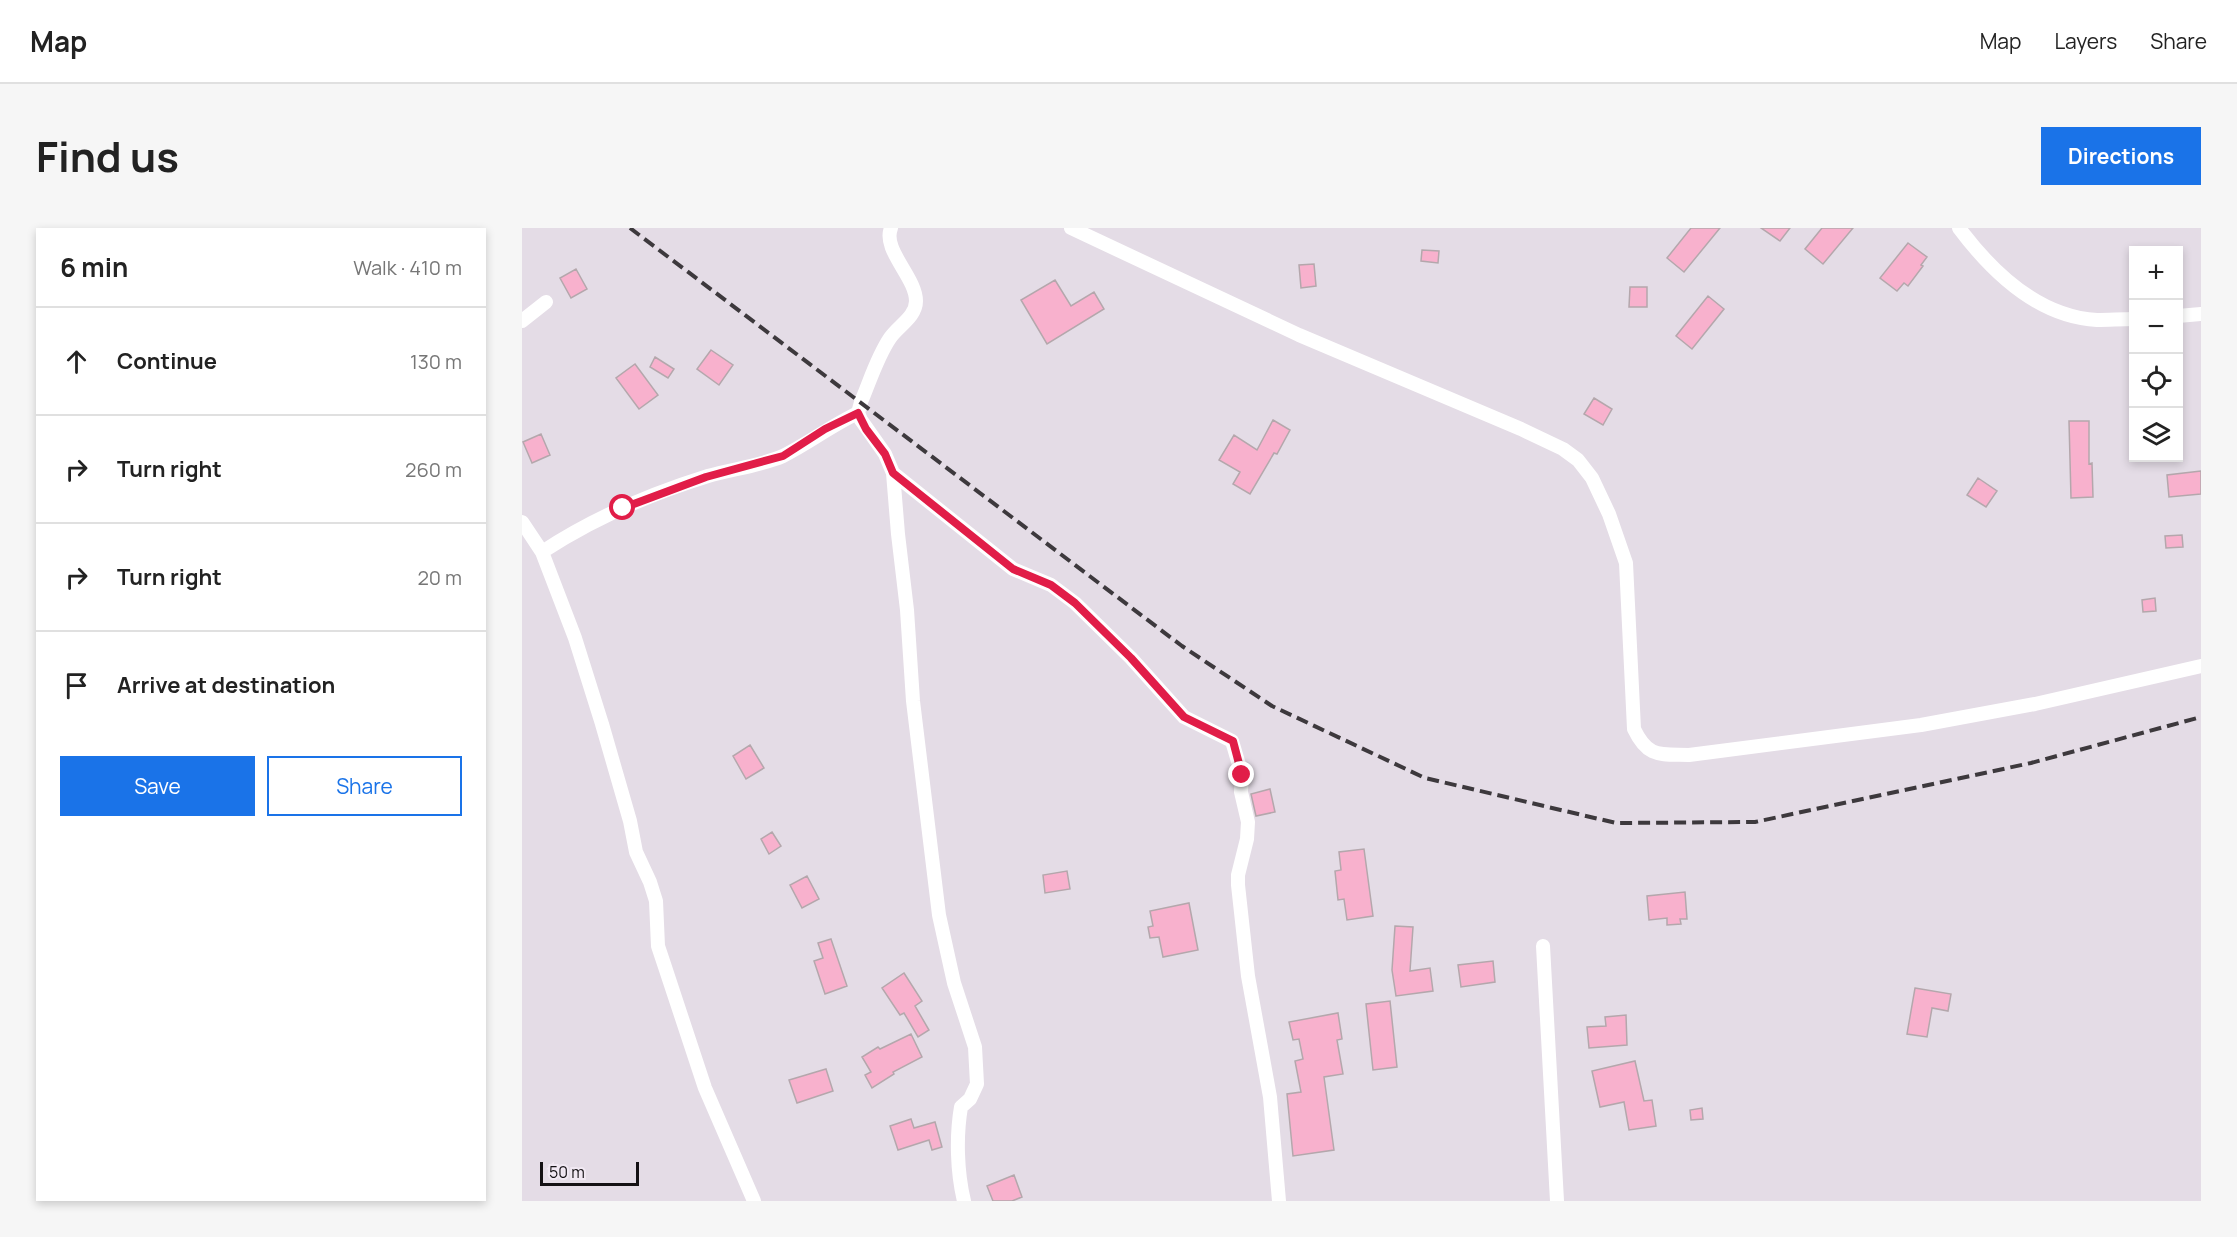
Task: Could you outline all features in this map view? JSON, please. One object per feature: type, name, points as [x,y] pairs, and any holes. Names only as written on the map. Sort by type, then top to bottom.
[{"type":"street","points":[[542,552],[569,534],[623,508],[706,477],[783,456],[825,429],[858,413],[890,339],[912,315],[916,303],[914,291],[889,242],[891,228]]},
{"type":"street","points":[[1959,228],[2002,277],[2027,296],[2066,314],[2095,320],[2129,319]]},
{"type":"street","points":[[1080,230],[1299,335],[1521,429],[1563,449],[1578,460],[1592,478],[1609,514],[1626,564],[1634,729],[1641,745],[1656,754],[1689,755],[1921,725],[2035,705],[2201,666]]},
{"type":"street","points":[[522,321],[546,302]]},
{"type":"street","points":[[2183,316],[2201,314]]},
{"type":"street","points":[[858,413],[866,429],[885,454],[893,473],[897,534],[907,610],[913,701],[939,915],[954,983],[975,1047],[977,1084],[970,1099],[961,1107],[958,1120],[960,1185],[964,1201]]},
{"type":"street","points":[[893,473],[1013,569],[1051,585],[1075,603],[1131,658],[1184,717],[1233,741],[1242,775],[1241,792],[1248,822],[1238,885],[1248,976],[1270,1097],[1279,1201]]},
{"type":"street","points":[[522,522],[542,552],[575,638],[630,821],[636,852],[656,901],[658,946],[705,1088],[754,1201]]},
{"type":"street","points":[[1543,946],[1557,1201]]},
{"type":"building","points":[[1691,228],[1720,228],[1684,272],[1667,258]]},
{"type":"building","points":[[1761,228],[1790,228],[1780,241]]},
{"type":"building","points":[[1822,228],[1853,228],[1823,264],[1805,249]]},
{"type":"building","points":[[1908,243],[1927,257],[1908,286],[1904,283],[1897,291],[1880,278]]},
{"type":"building","points":[[1422,250],[1439,251],[1438,263],[1421,261]]},
{"type":"building","points":[[1314,264],[1316,286],[1301,288],[1299,265]]},
{"type":"building","points":[[576,269],[587,289],[571,298],[560,278]]},
{"type":"building","points":[[1055,280],[1071,306],[1094,292],[1104,309],[1047,344],[1021,300]]},
{"type":"building","points":[[1630,287],[1647,287],[1647,307],[1629,307]]},
{"type":"building","points":[[1708,296],[1724,309],[1692,349],[1676,336]]},
{"type":"building","points":[[711,350],[733,365],[719,385],[697,369]]},
{"type":"building","points":[[655,357],[674,369],[668,378],[650,367]]},
{"type":"building","points":[[635,364],[658,395],[639,409],[616,378]]},
{"type":"building","points":[[1594,398],[1612,409],[1603,425],[1584,414]]},
{"type":"building","points":[[1273,420],[1290,430],[1250,494],[1233,484],[1240,472],[1219,460],[1234,435],[1257,450]]},
{"type":"building","points":[[2069,421],[2089,421],[2089,464],[2092,463],[2093,497],[2071,498]]},
{"type":"building","points":[[541,434],[550,455],[532,463],[523,442]]},
{"type":"building","points":[[2201,471],[2201,494],[2169,497],[2167,475]]},
{"type":"building","points":[[1978,478],[1997,491],[1986,507],[1967,495]]},
{"type":"building","points":[[2182,535],[2183,547],[2166,548],[2165,536]]},
{"type":"building","points":[[2155,598],[2156,611],[2143,612],[2142,600]]},
{"type":"building","points":[[750,745],[764,768],[746,779],[733,756]]},
{"type":"building","points":[[1270,789],[1275,812],[1256,816],[1251,794]]},
{"type":"building","points":[[772,832],[781,846],[769,854],[761,839]]},
{"type":"building","points":[[1364,849],[1373,916],[1347,920],[1344,899],[1338,900],[1335,871],[1341,870],[1339,852]]},
{"type":"building","points":[[1067,871],[1070,889],[1045,893],[1043,875]]},
{"type":"building","points":[[807,876],[819,899],[802,908],[790,885]]},
{"type":"building","points":[[1685,892],[1687,919],[1680,919],[1681,924],[1667,925],[1667,918],[1649,920],[1647,896]]},
{"type":"building","points":[[1189,903],[1198,950],[1163,957],[1159,937],[1150,938],[1148,927],[1153,926],[1150,911]]},
{"type":"building","points":[[1395,926],[1413,927],[1410,971],[1430,968],[1433,991],[1396,996],[1392,970]]},
{"type":"building","points":[[831,939],[847,986],[825,994],[814,961],[823,958],[818,943]]},
{"type":"building","points":[[1493,961],[1495,982],[1461,987],[1458,965]]},
{"type":"building","points":[[904,973],[922,1001],[915,1006],[929,1030],[918,1037],[904,1013],[900,1015],[882,988]]},
{"type":"building","points":[[1915,988],[1951,994],[1948,1011],[1932,1008],[1927,1037],[1907,1034]]},
{"type":"building","points":[[1390,1001],[1397,1067],[1373,1070],[1366,1004]]},
{"type":"building","points":[[1338,1013],[1342,1039],[1337,1040],[1343,1074],[1324,1077],[1334,1150],[1293,1156],[1287,1094],[1301,1092],[1295,1061],[1303,1059],[1299,1039],[1293,1040],[1289,1022]]},
{"type":"building","points":[[1626,1015],[1627,1045],[1589,1048],[1587,1027],[1606,1026],[1605,1017]]},
{"type":"building","points":[[911,1034],[922,1057],[893,1072],[894,1074],[872,1088],[865,1075],[871,1072],[862,1057],[878,1047],[880,1049]]},
{"type":"building","points":[[1635,1061],[1644,1101],[1652,1100],[1656,1126],[1629,1130],[1624,1102],[1600,1107],[1592,1071]]},
{"type":"building","points":[[826,1069],[833,1091],[797,1103],[789,1080]]},
{"type":"building","points":[[1702,1108],[1703,1119],[1691,1120],[1690,1110]]},
{"type":"building","points":[[911,1119],[914,1128],[935,1122],[942,1147],[932,1150],[929,1140],[898,1150],[890,1126]]},
{"type":"building","points":[[1014,1175],[1022,1197],[1012,1201],[993,1201],[987,1186]]},
{"type":"railway","points":[[630,228],[1182,646],[1272,706],[1425,778],[1616,823],[1755,822],[2031,763],[2201,717]]},
{"type":"route","points":[[623,508],[706,477],[783,456],[825,429],[858,413],[866,429],[885,454],[893,473],[1013,569],[1051,585],[1075,603],[1131,658],[1184,717],[1233,741],[1242,775]]}]
